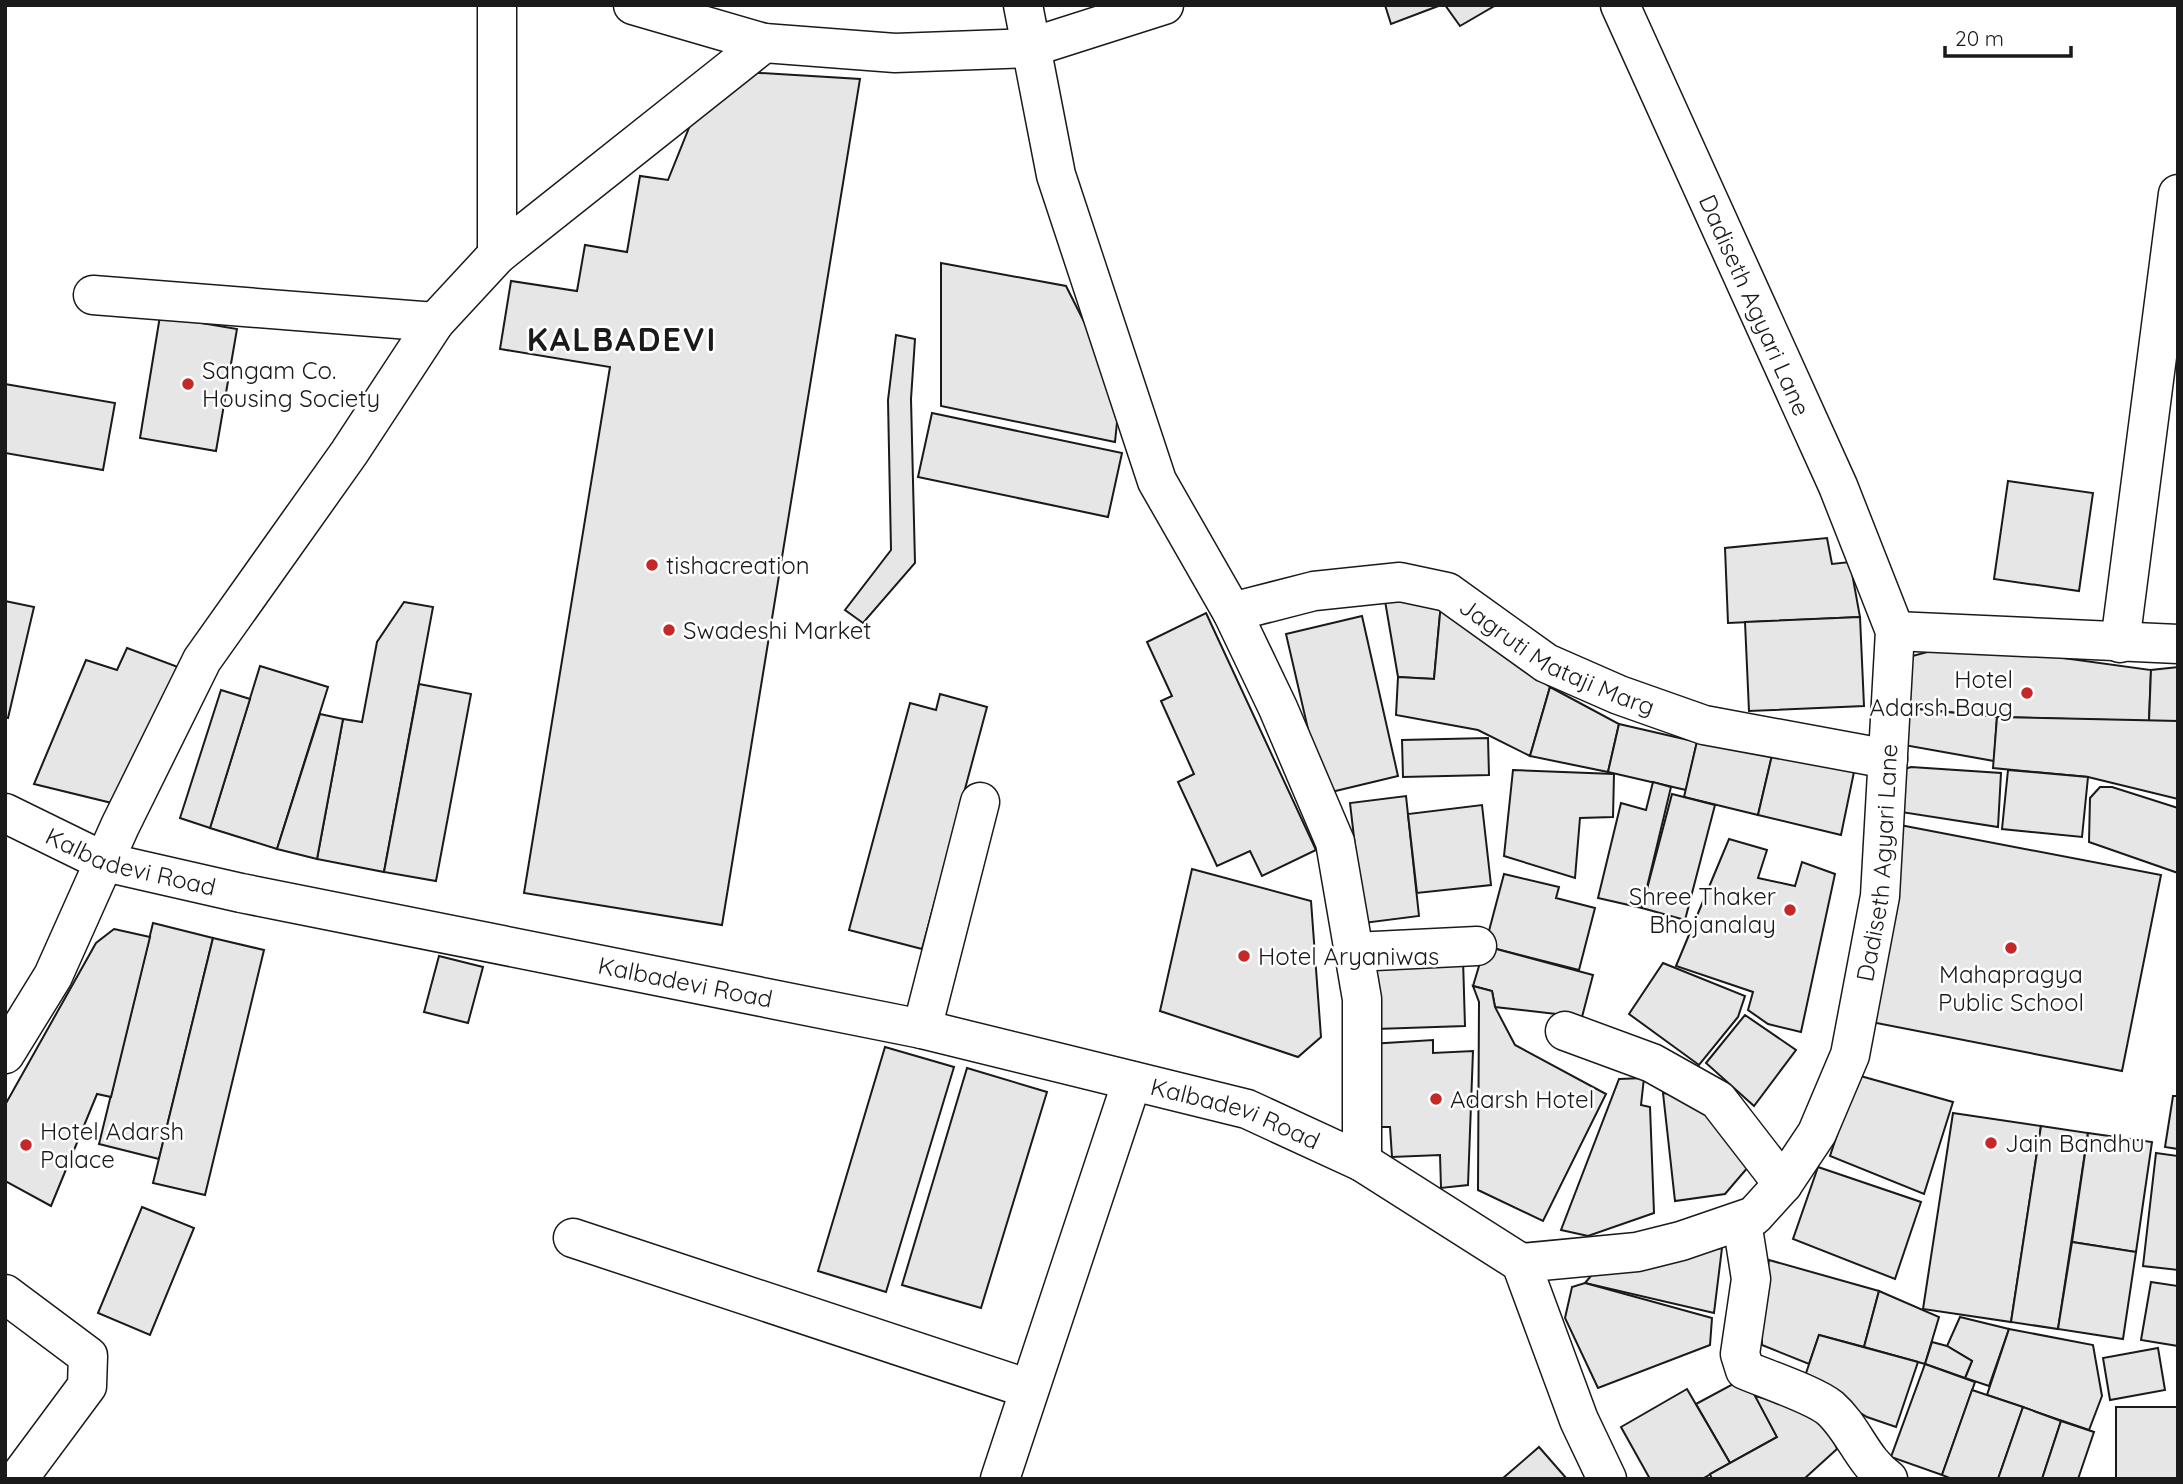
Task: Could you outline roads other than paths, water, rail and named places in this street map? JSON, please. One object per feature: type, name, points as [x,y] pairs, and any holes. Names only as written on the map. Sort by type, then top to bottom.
[{"type":"street","points":[[497,5],[497,255]]},
{"type":"street","points":[[1023,5],[1029,48],[1056,175],[1157,481],[1232,612],[1278,708],[1335,842],[1363,999],[1362,1162]]},
{"type":"street","points":[[648,7],[764,43],[895,53],[1029,48],[1164,5]]},
{"type":"street","name":"Dadiseth Agyari Lane","points":[[1521,1263],[1637,1252],[1742,1222],[1754,1216],[1783,1184],[1817,1133],[1850,1055],[1880,896],[1895,631],[1838,486],[1620,5]]},
{"type":"street","points":[[5,1054],[53,976],[104,862],[202,660],[349,453],[435,321],[497,255],[764,43]]},
{"type":"street","points":[[2120,643],[2178,194]]},
{"type":"street","points":[[93,295],[435,321]]},
{"type":"street","name":"Jagruti Mataji Marg","points":[[1232,612],[1314,591],[1400,582],[1447,592],[1546,663],[1619,695],[1704,725],[1888,759]]},
{"type":"street","points":[[1895,631],[2178,644]]},
{"type":"street","points":[[922,1030],[980,802]]},
{"type":"street","name":"Kalbadevi Road","points":[[5,813],[104,862],[242,894],[922,1030],[1247,1109],[1362,1162],[1521,1263]]},
{"type":"street","points":[[1354,953],[1477,946]]},
{"type":"street","points":[[1565,1031],[1652,1063],[1718,1100],[1783,1184]]},
{"type":"street","points":[[1000,1479],[1132,1081]]},
{"type":"street","points":[[1742,1222],[1751,1279],[1740,1353],[1745,1370],[1829,1407],[1854,1437],[1872,1468],[1888,1479]]},
{"type":"street","points":[[573,1238],[1029,1389]]},
{"type":"street","points":[[1521,1263],[1579,1420],[1607,1479]]},
{"type":"street","points":[[5,1294],[88,1356],[87,1386],[18,1479]]},
{"type":"place","name":"Sangam Co. Housing Society","points":[[188,384]]},
{"type":"place","name":"tishacreation","points":[[652,565]]},
{"type":"place","name":"Swadeshi Market","points":[[669,630]]},
{"type":"place","name":"Hotel Adarsh Baug","points":[[2027,693]]},
{"type":"place","name":"Shree Thaker Bhojanalay","points":[[1790,910]]},
{"type":"place","name":"Mahapragya Public School","points":[[2011,948]]},
{"type":"place","name":"Hotel Aryaniwas","points":[[1244,956]]},
{"type":"place","name":"Adarsh Hotel","points":[[1436,1099]]},
{"type":"place","name":"Jain Bandhu","points":[[1991,1143]]},
{"type":"place","name":"Hotel Adarsh Palace","points":[[26,1145]]},
{"type":"district","name":"KALBADEVI","points":[[622,339]]}]
